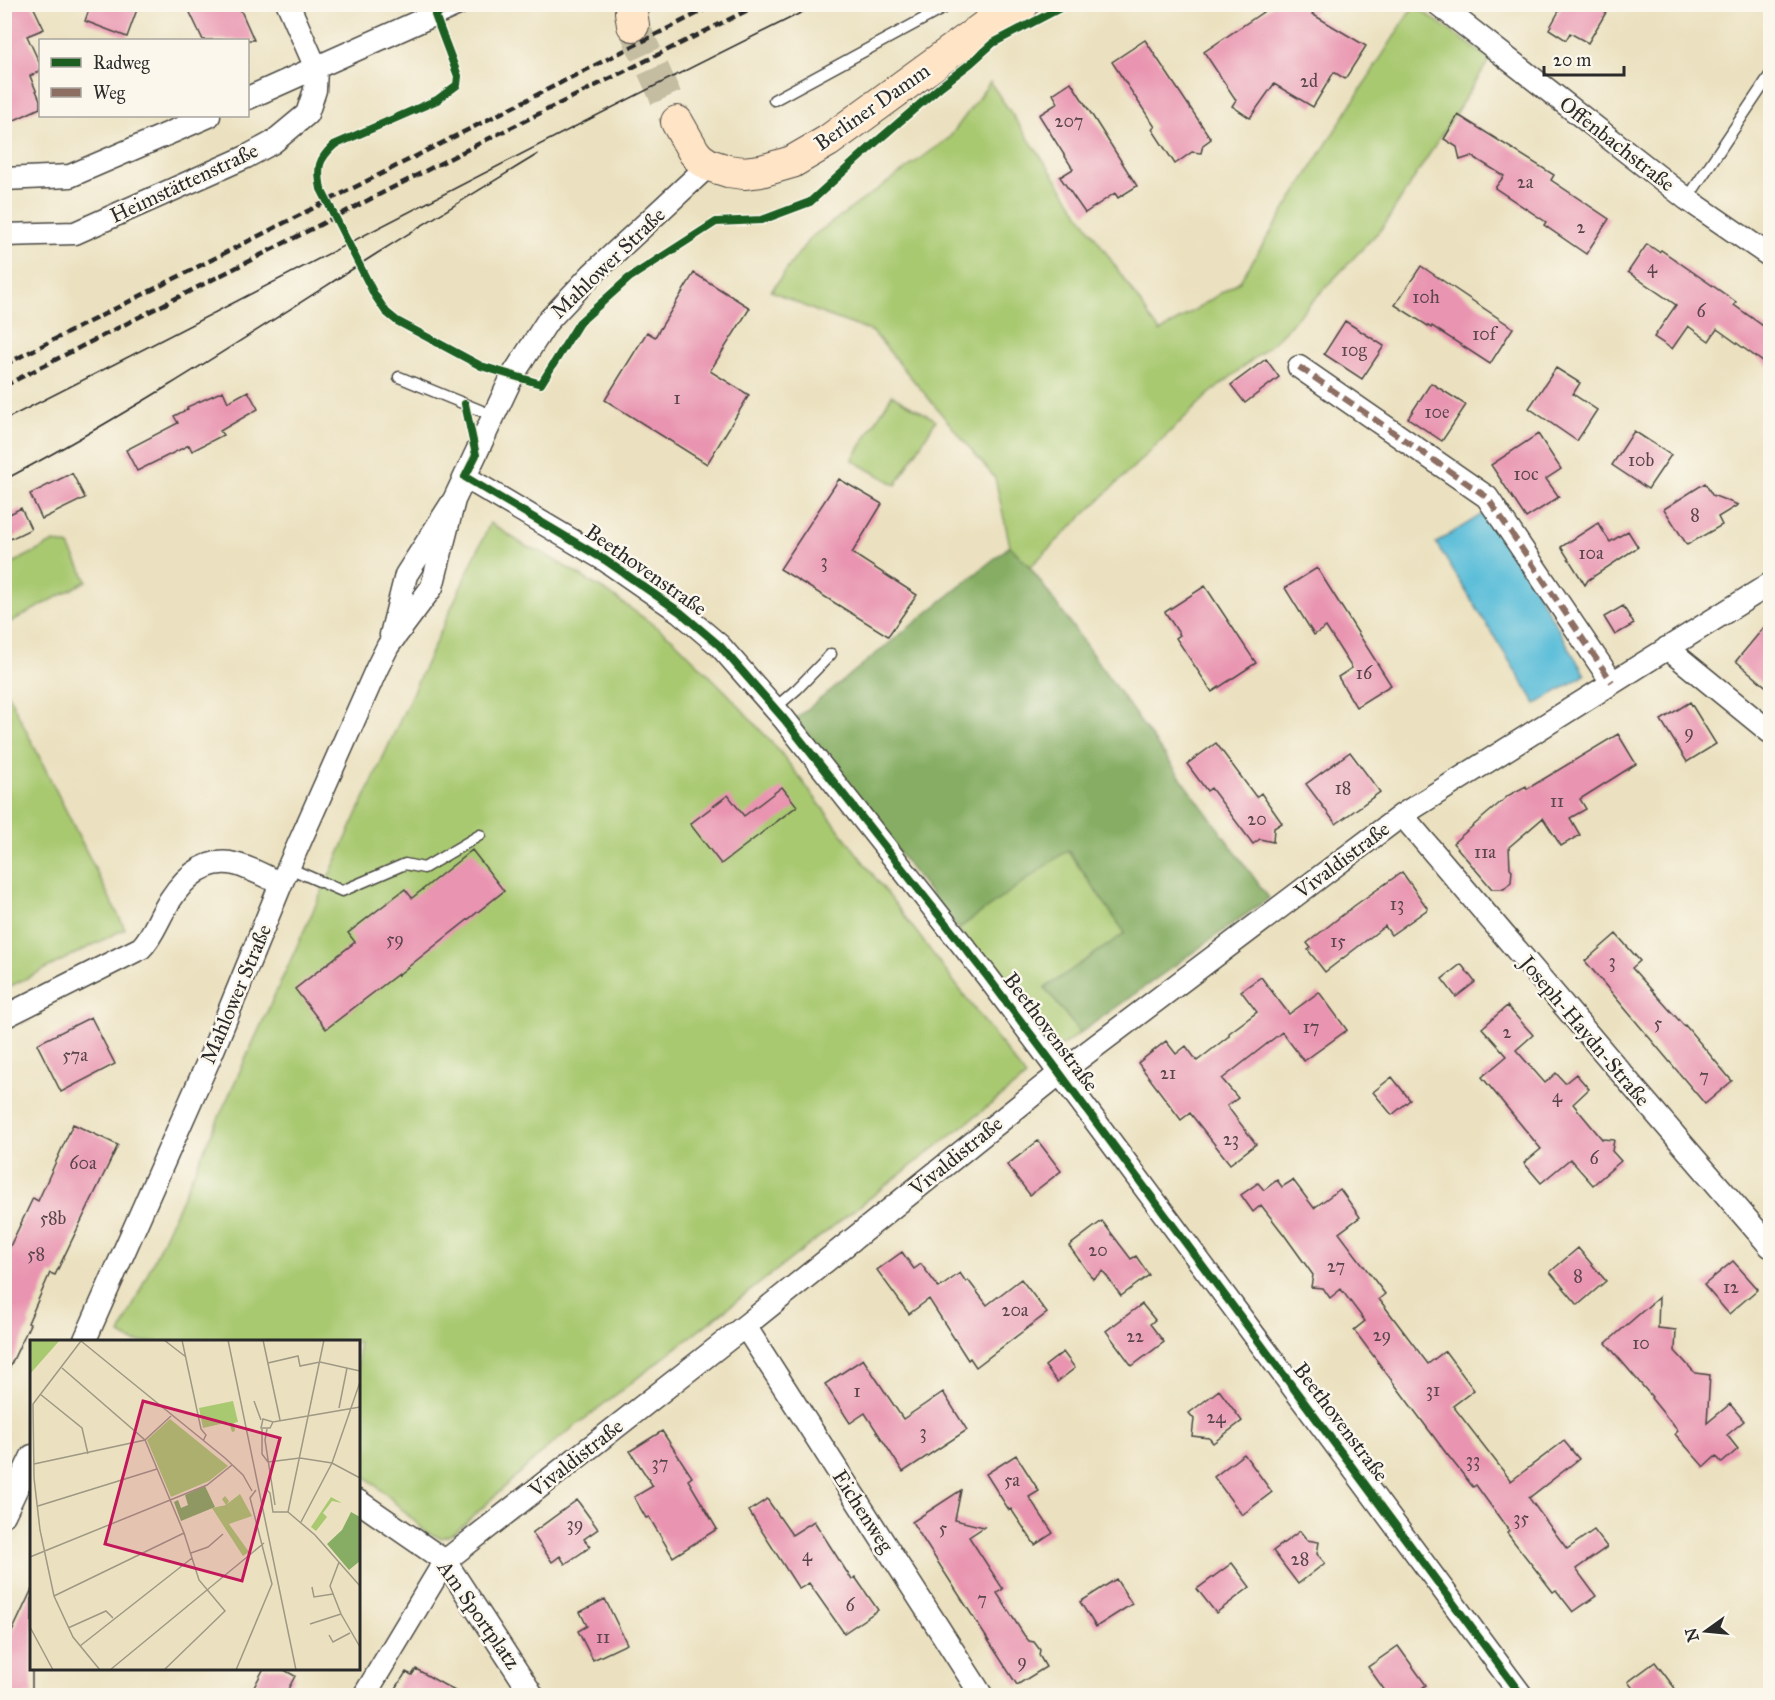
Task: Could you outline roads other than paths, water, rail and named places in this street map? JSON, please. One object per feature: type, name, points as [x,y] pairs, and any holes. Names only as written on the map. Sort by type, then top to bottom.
[{"type":"main road","name":"Berliner Damm","points":[[709,165],[744,173],[792,162],[828,141],[1009,7]]},
{"type":"main road","points":[[677,122],[694,152],[709,165]]},
{"type":"street","points":[[288,4],[316,68]]},
{"type":"street","points":[[249,98],[458,4]]},
{"type":"street","name":"Offenbachstraße","points":[[1438,4],[1688,199],[1770,256]]},
{"type":"street","name":"Heimstättenstraße","points":[[4,235],[75,233],[246,157],[272,143],[307,114],[315,90],[316,68]]},
{"type":"street","points":[[4,179],[70,176],[207,117]]},
{"type":"street","name":"Mahlower Straße","points":[[93,1338],[285,876],[388,646],[432,587],[454,500],[513,375],[547,322],[592,274],[709,165]]},
{"type":"street","points":[[1299,367],[1487,497],[1612,682]]},
{"type":"street","name":"Beethovenstraße","points":[[465,477],[605,560],[680,612],[720,646],[775,708],[980,967],[1522,1695]]},
{"type":"street","name":"Vivaldistraße","points":[[364,1695],[445,1561],[745,1326],[1060,1073],[1402,815],[1770,584]]},
{"type":"street","points":[[1667,648],[1770,732]]},
{"type":"street","name":"Joseph-Haydn-Straße","points":[[1402,815],[1770,1246]]},
{"type":"street","points":[[4,1017],[141,948],[148,941],[174,894],[205,866],[231,863],[259,873],[285,876]]},
{"type":"street","name":"Eichenweg","points":[[745,1326],[982,1695]]},
{"type":"street","points":[[4,1515],[30,1460]]},
{"type":"street","name":"Am Sportplatz","points":[[360,1502],[445,1561],[533,1695]]},
{"type":"lane","points":[[774,100],[951,4]]},
{"type":"lane","points":[[1688,199],[1770,75]]},
{"type":"lane","points":[[399,377],[494,416]]},
{"type":"lane","points":[[775,708],[831,654]]},
{"type":"lane","points":[[285,876],[342,891],[405,864],[424,868],[480,836]]},
{"type":"water","points":[[1489,510],[1585,675],[1536,704],[1436,543]]},
{"type":"tunnel","points":[[633,25],[677,122]]},
{"type":"tram line","points":[[4,420],[614,106],[819,4]]},
{"type":"tram line","points":[[4,480],[146,399],[538,154]]},
{"type":"railway","points":[[4,365],[716,4]]},
{"type":"railway","points":[[4,386],[486,140],[760,4]]}]
